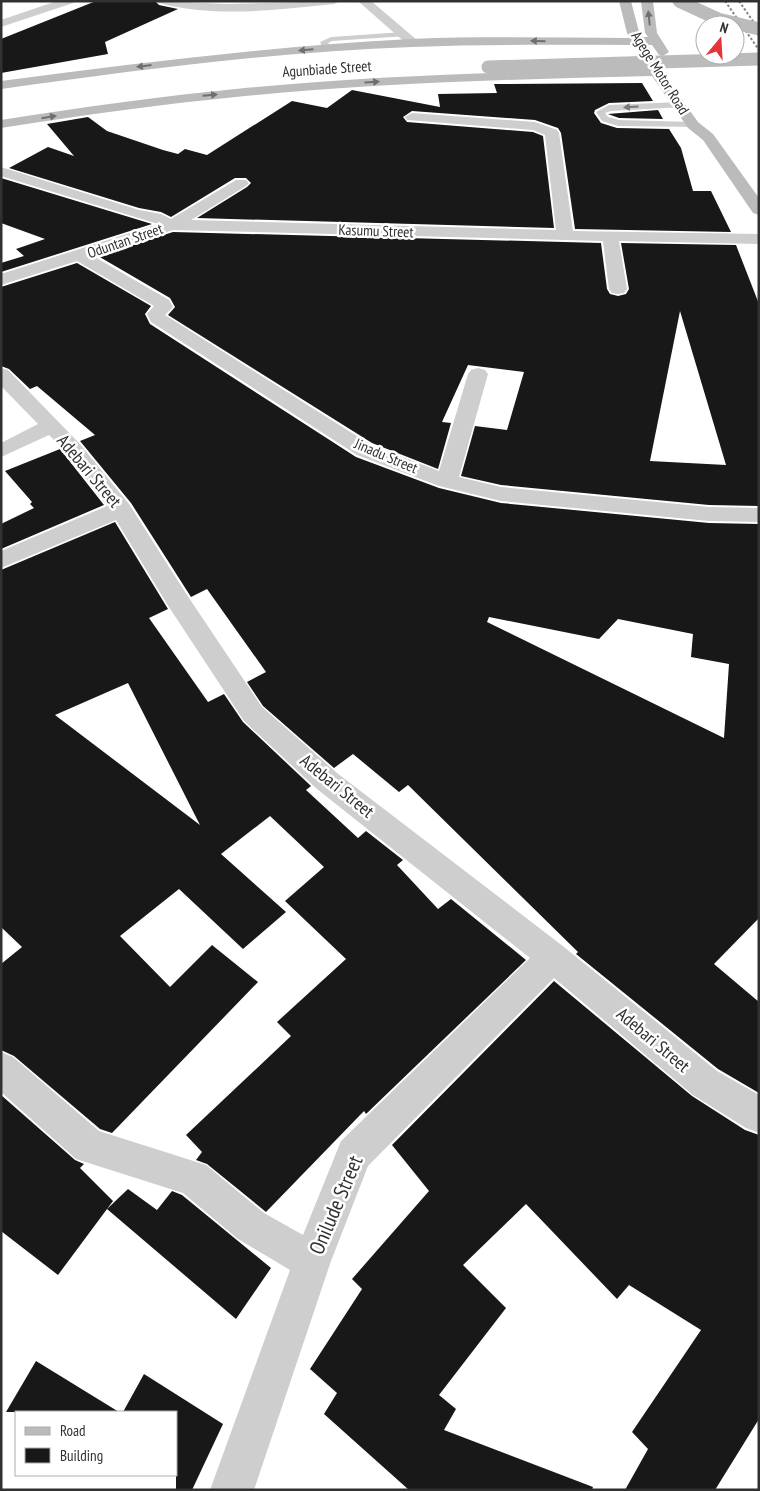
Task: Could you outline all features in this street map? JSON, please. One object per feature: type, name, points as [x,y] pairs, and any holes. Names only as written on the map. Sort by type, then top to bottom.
[{"type":"main road","name":"Agege Motor Road","points":[[625,1],[633,33],[640,40],[661,80],[710,129],[708,137]]},
{"type":"main road","name":"Agege Motor Road","points":[[647,1],[651,33],[674,72]]},
{"type":"main road","points":[[679,1],[695,11],[729,24],[759,29]]},
{"type":"main road","name":"Agunbiade Street","points":[[1,85],[149,65],[409,38],[569,42],[656,41]]},
{"type":"main road","points":[[569,42],[588,48],[598,55],[601,61],[596,68],[582,74]]},
{"type":"main road","points":[[745,51],[759,50]]},
{"type":"main road","points":[[50,103],[226,81],[295,75],[383,70],[483,60],[695,51]]},
{"type":"main road","points":[[483,60],[759,59]]},
{"type":"main road","points":[[173,76],[274,66]]},
{"type":"main road","name":"Agunbiade Street","points":[[1,124],[120,106],[275,89],[393,80],[658,72]]},
{"type":"main road","points":[[9,97],[135,80]]},
{"type":"main road","name":"Agege Motor Road","points":[[684,101],[694,125],[708,137],[759,210]]},
{"type":"street","points":[[1,24],[69,1]]},
{"type":"street","points":[[163,1],[220,8],[270,8],[334,1]]},
{"type":"street","points":[[364,1],[409,38]]},
{"type":"street","points":[[412,117],[535,126],[552,133],[565,234]]},
{"type":"street","name":"Kasumu Street","points":[[1,171],[137,214],[155,217],[172,225],[759,239]]},
{"type":"street","name":"Oduntan Street","points":[[1,280],[81,256],[172,225],[241,183]]},
{"type":"street","points":[[610,235],[618,289]]},
{"type":"street","name":"Jinadu Street","points":[[81,256],[163,304],[164,307],[156,314],[157,318],[267,386],[364,450],[447,481],[500,494],[709,514],[759,514]]},
{"type":"street","name":"Adebari Street","points":[[1,374],[72,447],[121,509],[176,598],[253,714],[327,780],[553,957],[705,1083],[759,1115]]},
{"type":"street","points":[[447,481],[478,374]]},
{"type":"street","points":[[1,450],[51,426]]},
{"type":"street","points":[[1,560],[121,509]]},
{"type":"street","name":"Onilude Street","points":[[232,1490],[312,1261],[354,1154],[553,957]]},
{"type":"street","points":[[1,1069],[89,1146],[193,1178],[251,1226],[312,1261]]},
{"type":"lane","points":[[684,101],[609,108],[600,112],[605,119],[618,123],[694,125]]},
{"type":"building","points":[[96,1],[155,1],[159,5],[178,9],[105,42],[108,54],[1,73],[1,39]]},
{"type":"building","points":[[642,83],[653,101],[609,103],[595,110],[594,113],[601,123],[617,128],[669,129],[681,148],[693,191],[711,191],[731,232],[575,229],[561,133],[558,128],[535,120],[412,111],[403,117],[407,122],[533,132],[543,136],[554,228],[197,218],[247,187],[251,183],[246,178],[235,178],[171,217],[161,212],[139,208],[9,168],[48,147],[74,156],[47,124],[88,117],[107,131],[163,150],[178,154],[185,149],[207,155],[292,101],[327,108],[352,90],[440,107],[438,94],[497,93],[494,84]]},
{"type":"building","points":[[658,110],[663,119],[619,118],[608,114]]},
{"type":"building","points":[[1,178],[152,224],[1,272],[1,263],[24,256],[16,249],[45,239],[1,223]]},
{"type":"building","points":[[173,232],[601,243],[607,289],[610,294],[618,296],[626,294],[629,289],[621,243],[736,245],[759,304],[759,506],[709,505],[501,485],[461,476],[475,426],[507,430],[524,372],[468,365],[442,422],[451,423],[438,469],[372,443],[168,315],[175,307],[170,298],[98,256]],"holes":[[[680,311],[726,465],[650,461]]]},
{"type":"building","points":[[77,263],[151,306],[145,314],[150,324],[356,457],[439,488],[501,503],[709,523],[759,524],[759,918],[714,964],[759,1002],[759,1093],[718,1069],[576,954],[578,952],[408,785],[399,792],[353,754],[334,768],[263,706],[247,682],[266,672],[207,589],[191,597],[131,503],[80,441],[95,435],[37,386],[30,389],[9,369],[1,366],[1,287]],"holes":[[[489,617],[599,639],[618,619],[693,634],[691,657],[729,664],[724,738],[487,622]]]},
{"type":"building","points":[[60,449],[104,505],[1,549],[1,524],[34,508],[30,504],[32,502],[5,471]]},
{"type":"building","points":[[115,522],[168,609],[149,618],[208,702],[224,694],[243,722],[311,786],[306,790],[358,838],[366,831],[403,860],[397,865],[438,909],[451,899],[526,960],[366,1114],[364,1111],[266,1212],[207,1164],[196,1160],[202,1152],[186,1135],[291,1036],[277,1022],[346,959],[285,901],[324,867],[270,816],[221,854],[286,912],[243,949],[179,889],[120,936],[170,987],[212,945],[258,982],[112,1133],[100,1129],[14,1056],[1,1050],[1,964],[22,947],[1,927],[1,570]],"holes":[[[128,683],[200,825],[55,715]]]},
{"type":"building","points":[[554,981],[692,1096],[745,1130],[759,1135],[759,1419],[715,1490],[625,1490],[648,1449],[632,1432],[701,1330],[629,1285],[617,1299],[526,1204],[463,1265],[506,1308],[439,1395],[456,1409],[444,1430],[593,1487],[592,1490],[409,1490],[324,1414],[337,1393],[310,1369],[362,1289],[352,1279],[429,1191],[392,1145]]},
{"type":"building","points":[[1,1095],[75,1160],[84,1164],[80,1168],[113,1201],[58,1275],[1,1231]]},
{"type":"building","points":[[128,1189],[157,1210],[172,1191],[182,1195],[271,1268],[236,1319],[107,1209]]},
{"type":"building","points":[[36,1361],[117,1411],[15,1411],[6,1412]]},
{"type":"building","points":[[144,1374],[223,1424],[192,1490],[176,1490],[176,1476],[178,1476],[178,1411],[124,1411]]},
{"type":"railway","points":[[725,1],[759,50]]},
{"type":"railway","points":[[739,1],[759,30]]}]
